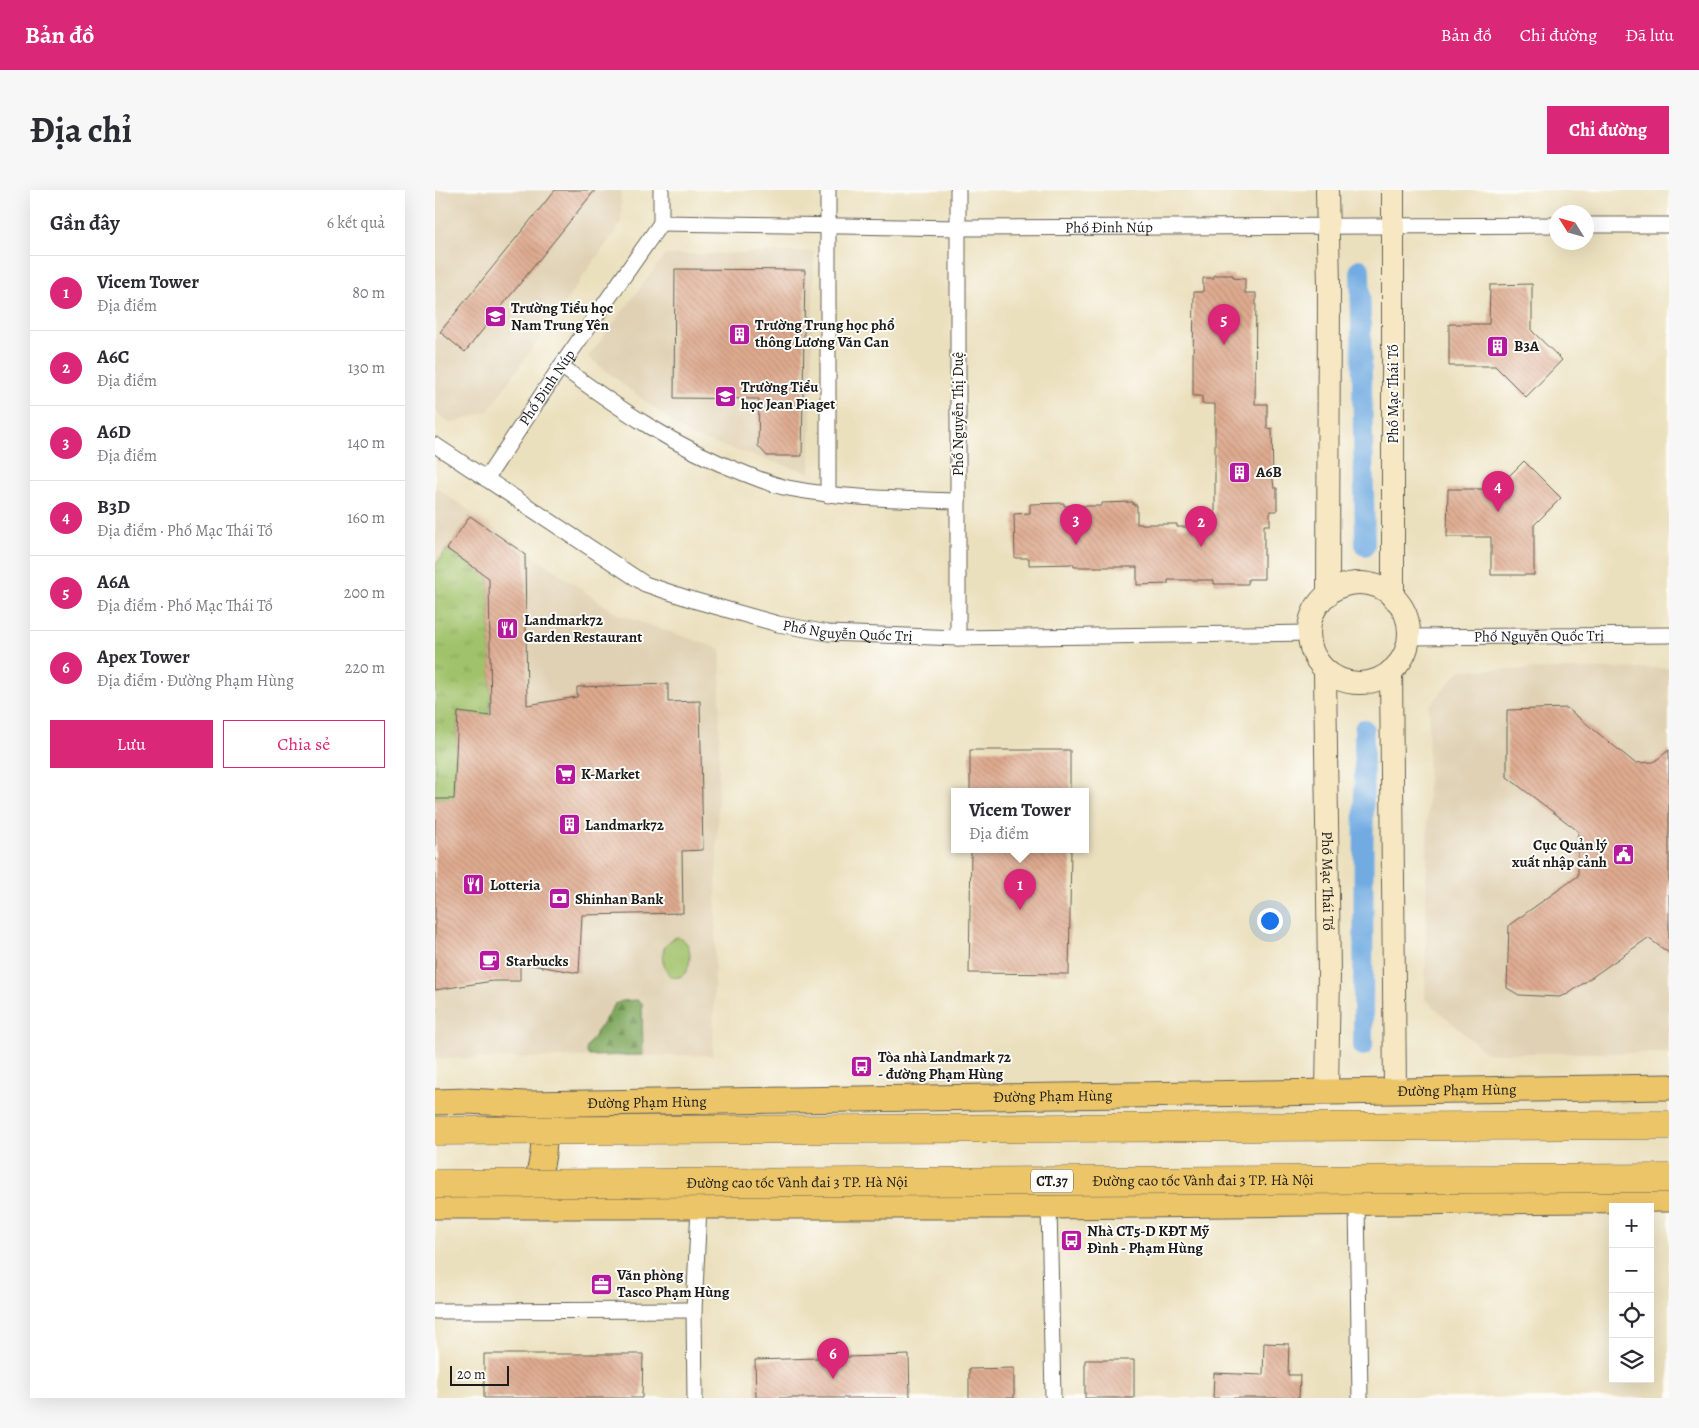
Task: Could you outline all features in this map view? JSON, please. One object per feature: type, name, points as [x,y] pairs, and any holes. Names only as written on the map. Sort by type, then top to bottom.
[{"type":"highway","points":[[435,1131],[1669,1125]]},
{"type":"highway","name":"Đường cao tốc Vành đai 3 TP. Hà Nội","points":[[435,1184],[1669,1178]]},
{"type":"main road","name":"Đường Phạm Hùng","points":[[435,1102],[525,1104],[1669,1087]]},
{"type":"main road","points":[[525,1104],[538,1117],[543,1137],[539,1179],[528,1205]]},
{"type":"main road","points":[[435,1206],[1049,1206],[1669,1199]]},
{"type":"street","points":[[661,190],[661,223]]},
{"type":"street","points":[[827,190],[828,495]]},
{"type":"street","name":"Phố Nguyễn Thị Duệ","points":[[958,190],[958,638]]},
{"type":"street","points":[[1327,190],[1328,595]]},
{"type":"street","name":"Phố Mạc Thái Tổ","points":[[1393,190],[1393,598]]},
{"type":"street","name":"Phố Đinh Núp","points":[[486,479],[561,366],[661,223],[958,228],[1549,225]]},
{"type":"street","points":[[1594,225],[1669,225]]},
{"type":"street","points":[[561,366],[624,412],[703,456],[761,480],[785,488],[828,495],[958,501]]},
{"type":"street","name":"Phố Nguyễn Quốc Trị","points":[[435,445],[645,584],[777,624],[827,633],[958,638],[1309,633]]},
{"type":"street","points":[[1361,584],[1375,586],[1393,598],[1405,616],[1408,637],[1405,653],[1391,671],[1376,680],[1358,683],[1340,680],[1325,671],[1316,660],[1310,647],[1309,633],[1312,616],[1320,602],[1346,585],[1361,584]]},
{"type":"street","name":"Phố Nguyễn Quốc Trị","points":[[1408,637],[1669,635]]},
{"type":"street","name":"Phố Mạc Thái Tổ","points":[[1325,671],[1329,974],[1327,1091]]},
{"type":"street","points":[[1391,671],[1395,1090]]},
{"type":"street","points":[[1357,1202],[1360,1398]]},
{"type":"street","points":[[1049,1206],[1053,1398]]},
{"type":"street","points":[[695,1398],[694,1310],[699,1207]]},
{"type":"street","points":[[435,1311],[694,1310]]},
{"type":"shaded area","name":"Trường Tiểu học Nam Trung Yên","points":[[435,190],[621,190],[621,223],[488,411],[451,424],[435,412]]},
{"type":"shaded area","name":"Trường Tiểu học Jean Piaget","points":[[814,251],[810,473],[690,436],[588,357],[665,255]]},
{"type":"shaded area","points":[[435,487],[617,614],[721,649],[713,1055],[435,1059]]},
{"type":"shaded area","points":[[1669,668],[1669,1053],[1486,1053],[1425,999],[1429,706],[1460,670]]},
{"type":"green space","points":[[447,549],[489,578],[491,692],[489,716],[458,712],[454,799],[435,799],[435,566]]},
{"type":"green space","points":[[677,937],[686,943],[689,948],[690,957],[686,972],[679,977],[671,977],[664,967],[663,955],[667,944]]},
{"type":"green space","points":[[637,1000],[642,1003],[643,1055],[589,1056],[586,1051],[587,1047],[615,1004],[622,1001]]},
{"type":"building","points":[[555,190],[595,190],[465,352],[440,332]]},
{"type":"building","name":"Trường Trung học phổ thông Lương Văn Can","points":[[675,269],[805,270],[802,456],[767,456],[758,446],[759,399],[674,398]]},
{"type":"building","points":[[1214,275],[1233,275],[1233,278],[1245,279],[1245,293],[1256,293],[1255,404],[1267,404],[1267,429],[1272,428],[1273,480],[1274,488],[1277,488],[1277,511],[1270,511],[1270,525],[1264,525],[1264,579],[1248,579],[1248,584],[1214,584],[1214,580],[1168,580],[1168,584],[1137,585],[1137,567],[1074,567],[1074,564],[1029,565],[1029,558],[1015,558],[1014,514],[1030,513],[1030,504],[1064,503],[1064,506],[1102,506],[1102,503],[1133,502],[1133,505],[1137,505],[1137,524],[1177,524],[1177,527],[1215,527],[1215,404],[1202,404],[1202,396],[1193,396],[1194,292],[1203,292],[1203,278],[1214,278]]},
{"type":"building","name":"B3A","points":[[1532,284],[1532,331],[1562,360],[1526,397],[1495,366],[1449,366],[1449,324],[1489,324],[1490,285]]},
{"type":"building","points":[[1524,461],[1561,498],[1534,525],[1534,575],[1491,575],[1491,537],[1447,537],[1448,489],[1496,489]]},
{"type":"building","name":"Landmark72","points":[[470,516],[525,554],[527,705],[577,697],[577,687],[668,684],[668,702],[700,701],[703,850],[682,851],[683,913],[582,915],[579,973],[520,963],[520,981],[493,981],[435,990],[435,799],[454,799],[458,712],[491,716],[489,578],[447,549]]},
{"type":"building","name":"Cục Quản lý xuất nhập cảnh","points":[[1567,708],[1635,763],[1654,762],[1669,750],[1669,953],[1648,938],[1568,994],[1559,997],[1519,995],[1507,988],[1509,925],[1578,876],[1578,831],[1507,777],[1507,710]]},
{"type":"building","points":[[970,750],[1070,750],[1070,788],[970,788]]},
{"type":"building","points":[[971,853],[1071,853],[1069,974],[969,973]]},
{"type":"building","points":[[1264,1343],[1289,1344],[1288,1375],[1300,1375],[1299,1398],[1213,1398],[1214,1373],[1263,1375]]},
{"type":"building","points":[[484,1354],[643,1354],[642,1398],[484,1398]]},
{"type":"building","points":[[909,1355],[910,1398],[756,1398],[755,1360]]},
{"type":"building","points":[[1085,1360],[1134,1360],[1134,1398],[1085,1398]]},
{"type":"building","points":[[1014,1368],[1014,1398],[969,1398],[969,1369]]},
{"type":"waterway","points":[[1360,269],[1365,546]]},
{"type":"waterway","points":[[1363,1046],[1364,729]]},
{"type":"place","name":"Trường Tiểu học Nam Trung Yên","points":[[495,317]]},
{"type":"place","name":"Trường Trung học phổ thông Lương Văn Can","points":[[739,334]]},
{"type":"place","name":"A6A","points":[[1224,345]]},
{"type":"place","name":"B3A","points":[[1498,346]]},
{"type":"place","name":"Trường Tiểu học Jean Piaget","points":[[725,396]]},
{"type":"place","name":"A6B","points":[[1240,472]]},
{"type":"place","name":"B3D","points":[[1498,512]]},
{"type":"place","name":"A6D","points":[[1076,545]]},
{"type":"place","name":"A6C","points":[[1201,547]]},
{"type":"place","name":"Landmark72 Garden Restaurant","points":[[508,629]]},
{"type":"place","name":"K-Market","points":[[565,774]]},
{"type":"place","name":"Landmark72","points":[[569,825]]},
{"type":"place","name":"Cục Quản lý xuất nhập cảnh","points":[[1623,854]]},
{"type":"place","name":"Lotteria","points":[[474,885]]},
{"type":"place","name":"Shinhan Bank","points":[[559,899]]},
{"type":"place","name":"Vicem Tower","points":[[1020,910]]},
{"type":"place","name":"Starbucks","points":[[490,961]]},
{"type":"place","name":"Tòa nhà Landmark 72 - đường Phạm Hùng","points":[[862,1066]]},
{"type":"place","name":"Nhà CT5-D KĐT Mỹ Đình - Phạm Hùng","points":[[1071,1240]]},
{"type":"place","name":"Văn phòng Tasco Phạm Hùng","points":[[601,1284]]},
{"type":"place","name":"Apex Tower","points":[[833,1379]]}]
